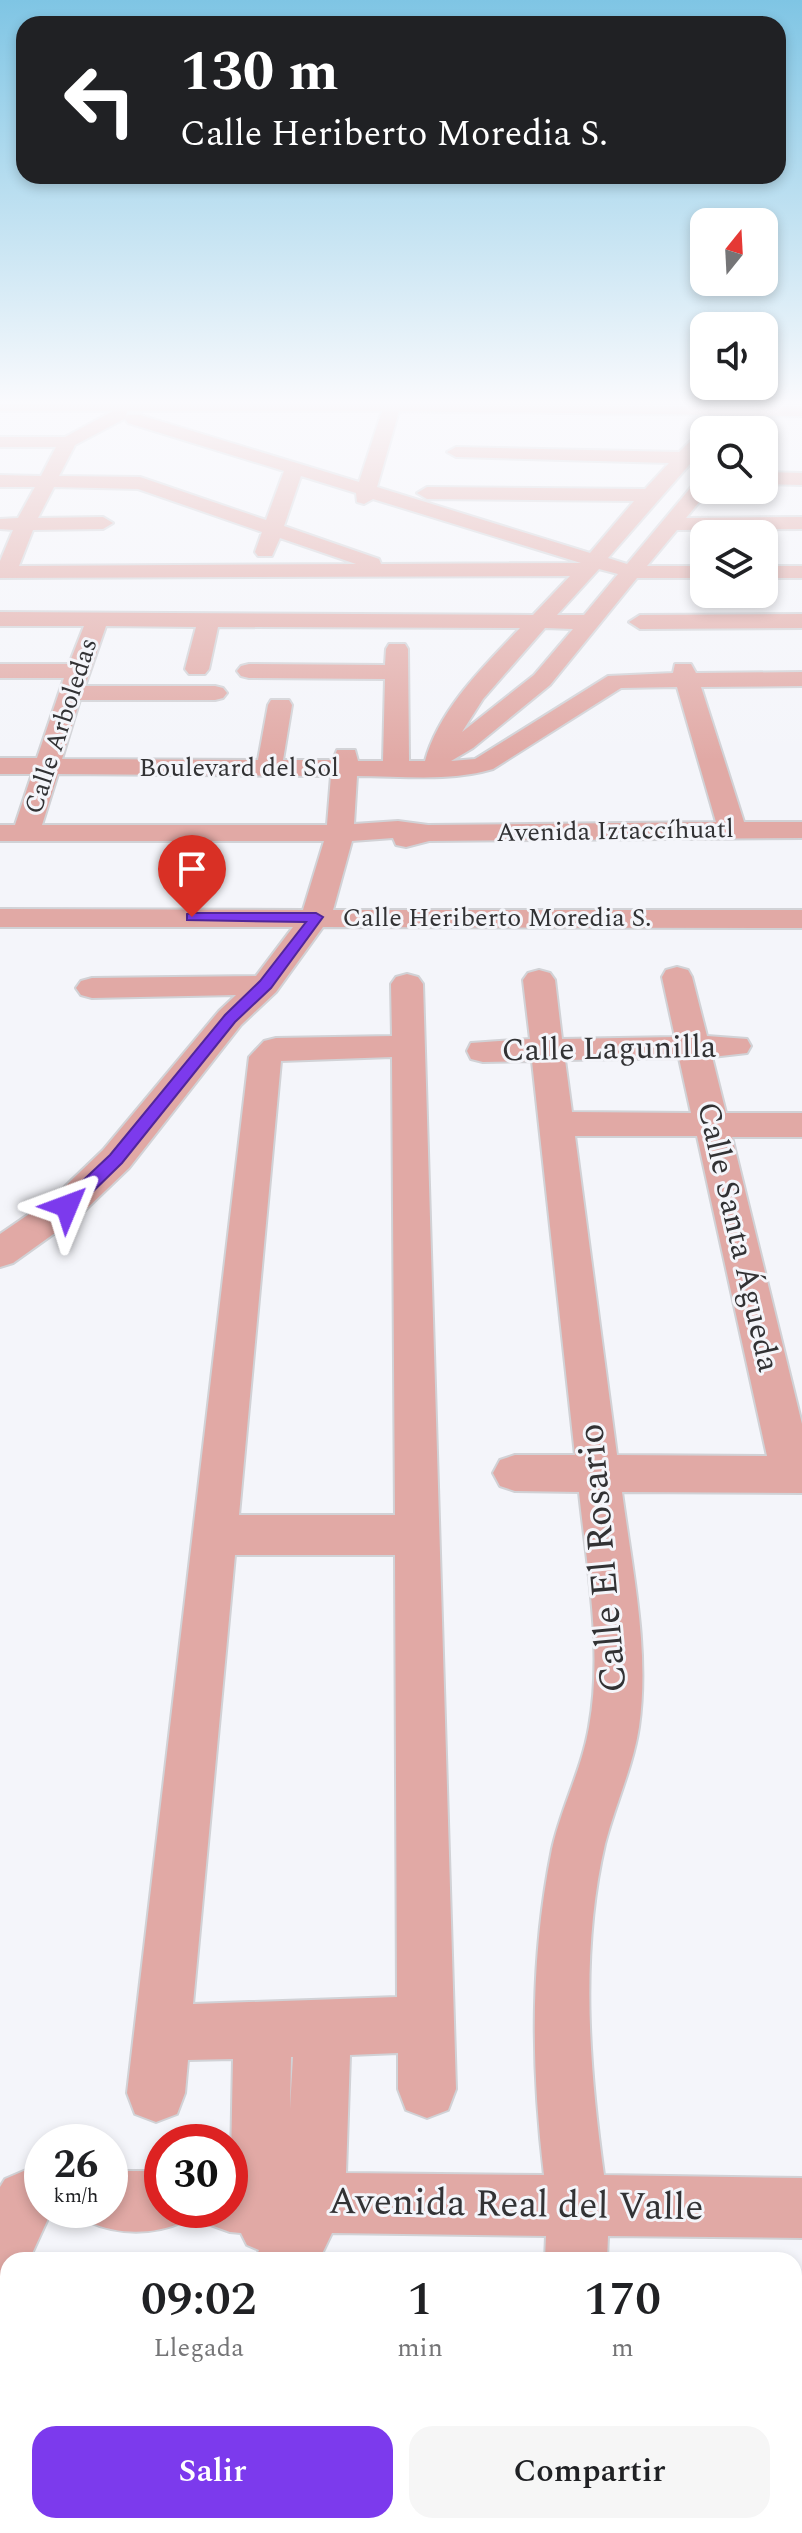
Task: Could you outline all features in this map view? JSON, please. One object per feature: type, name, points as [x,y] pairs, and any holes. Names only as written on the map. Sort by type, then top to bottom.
[{"type":"street","points":[[0,524],[87,523]]},
{"type":"street","points":[[258,523],[397,572]]},
{"type":"street","points":[[258,573],[274,523]]},
{"type":"street","points":[[454,523],[628,576],[690,573]]},
{"type":"street","points":[[516,523],[517,543]]},
{"type":"street","points":[[437,764],[444,739],[484,683],[627,523]]},
{"type":"street","points":[[437,764],[527,692],[562,656],[671,524],[775,523]]},
{"type":"street","points":[[25,524],[3,572],[397,572],[590,566]]},
{"type":"street","points":[[778,572],[802,572]]},
{"type":"street","points":[[0,619],[587,622]]},
{"type":"street","name":"Calle Arboledas","points":[[13,833],[49,760],[97,620]]},
{"type":"street","points":[[197,669],[208,621]]},
{"type":"street","points":[[640,622],[802,621]]},
{"type":"street","points":[[396,762],[398,622]]},
{"type":"street","points":[[562,656],[603,670],[796,674],[802,704]]},
{"type":"street","points":[[437,764],[473,755],[603,670]]},
{"type":"street","points":[[0,671],[74,682],[215,693]]},
{"type":"street","points":[[249,671],[396,672]]},
{"type":"street","points":[[684,673],[732,829]]},
{"type":"street","name":"Boulevard del Sol","points":[[0,766],[49,760],[396,762],[478,766],[616,681],[684,673]]},
{"type":"street","points":[[484,683],[527,692]]},
{"type":"street","points":[[270,762],[280,705]]},
{"type":"street","name":"Boulevard del Sol","points":[[0,753],[49,760]]},
{"type":"street","points":[[0,1253],[67,1206],[116,1159],[230,1018],[265,985],[316,917],[340,833],[345,762]]},
{"type":"street","name":"Avenida Iztaccíhuatl","points":[[13,833],[385,833],[406,839],[428,833],[802,830]]},
{"type":"street","name":"Calle Heriberto Moredia S.","points":[[0,918],[802,919]]},
{"type":"street","name":"Calle Santa Águeda","points":[[677,977],[798,1475]]},
{"type":"street","name":"Calle El Rosario","points":[[539,980],[618,1639],[614,1728],[579,1845],[569,1902],[562,1988],[564,2095],[577,2233]]},
{"type":"street","points":[[407,984],[427,2089]]},
{"type":"street","points":[[92,988],[265,985]]},
{"type":"street","points":[[156,2093],[265,1057],[276,1049],[408,1046]]},
{"type":"street","name":"Calle Lagunilla","points":[[483,1051],[735,1046]]},
{"type":"street","points":[[557,1124],[802,1125]]},
{"type":"street","points":[[515,1473],[798,1475]]},
{"type":"street","points":[[215,1535],[417,1535]]},
{"type":"street","points":[[162,2033],[426,2024]]},
{"type":"street","points":[[268,2202],[323,2027]]},
{"type":"street","points":[[263,2030],[268,2202],[284,2252]]},
{"type":"street","name":"Avenida Real del Valle","points":[[268,2202],[577,2233],[802,2208]]},
{"type":"route","points":[[67,1206],[116,1159],[230,1018],[265,985],[316,917],[192,917]]}]
